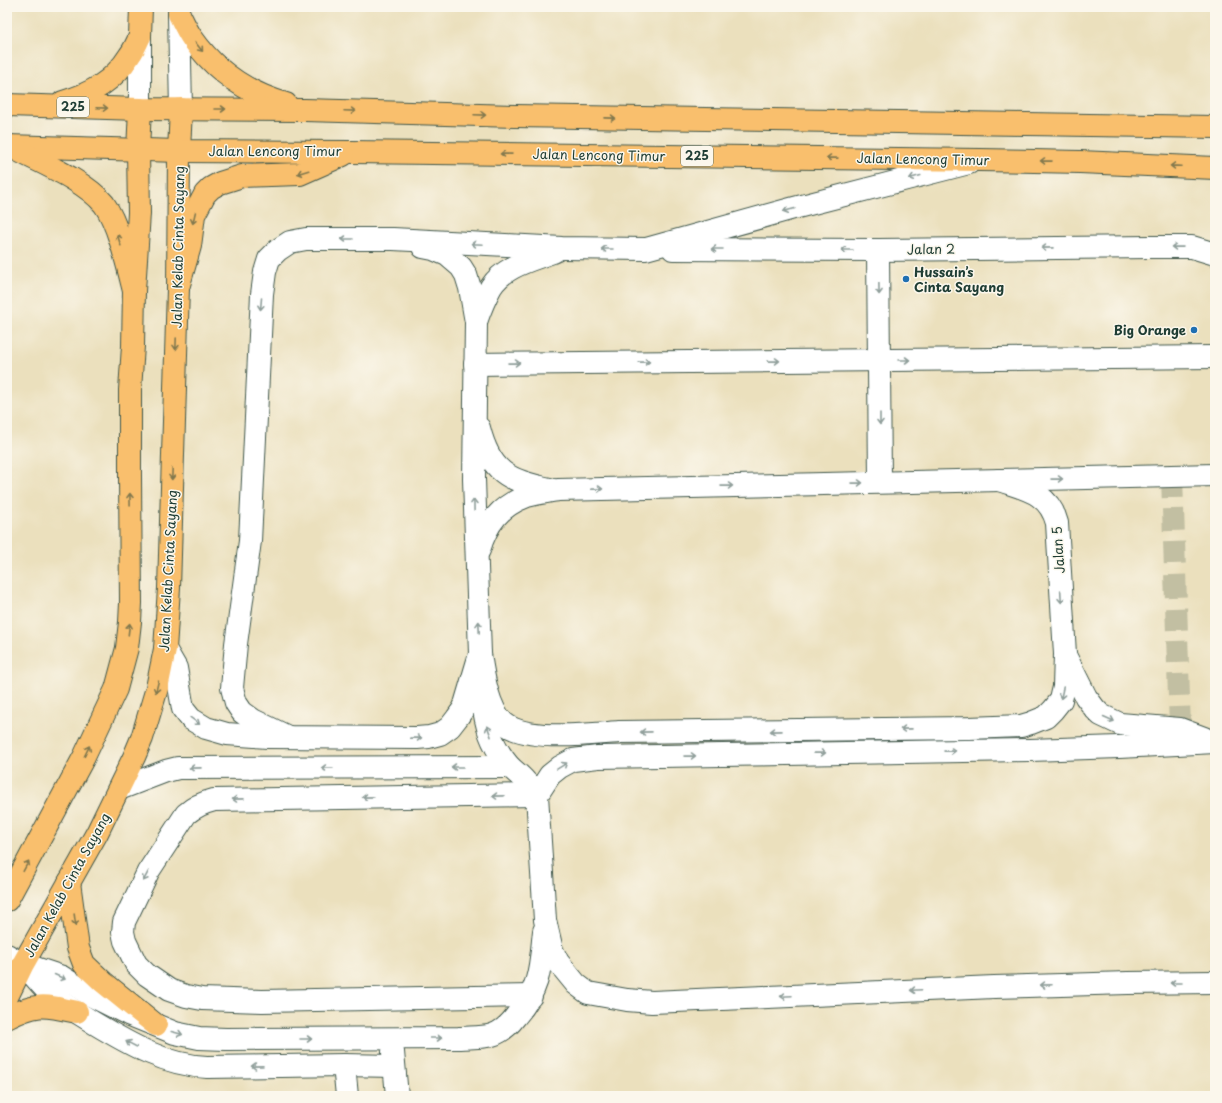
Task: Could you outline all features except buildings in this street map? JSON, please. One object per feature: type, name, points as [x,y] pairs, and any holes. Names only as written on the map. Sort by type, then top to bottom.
[{"type":"main road","points":[[38,106],[60,103],[81,97],[100,86],[116,73],[130,56],[140,36],[141,7]]},
{"type":"main road","points":[[179,11],[192,38],[209,59],[229,77],[252,92],[277,102],[304,110]]},
{"type":"main road","name":"225","points":[[7,105],[140,109],[304,110],[515,116],[1215,127]]},
{"type":"main road","points":[[7,900],[84,757],[116,689],[127,648],[131,603],[130,390],[139,213],[138,150],[140,109]]},
{"type":"main road","name":"Jalan Kelab Cinta Sayang","points":[[7,997],[15,959],[69,882],[97,833],[134,757],[142,738],[157,688],[165,649],[169,588],[178,288],[179,151],[181,109]]},
{"type":"main road","points":[[8,146],[76,181],[89,190],[104,205],[118,235],[134,291]]},
{"type":"main road","name":"Jalan Lencong Timur","points":[[8,146],[179,151],[980,160],[1080,162],[1215,168]]},
{"type":"main road","points":[[178,288],[190,246],[194,215],[205,194],[211,188],[220,183],[242,176],[300,174],[351,152]]},
{"type":"main road","points":[[69,882],[78,948],[84,964],[103,982],[156,1025]]},
{"type":"main road","points":[[7,1018],[34,1007],[49,1006],[77,1012]]},
{"type":"street","points":[[179,11],[181,109]]},
{"type":"street","points":[[140,36],[140,109]]},
{"type":"street","points":[[646,249],[794,208],[980,160]]},
{"type":"street","points":[[288,737],[253,720],[242,712],[236,703],[232,688],[236,644],[250,541],[260,320],[265,272],[269,259],[278,250],[290,242],[306,239],[393,239],[433,249],[447,255],[461,267],[466,275],[470,288],[476,322],[474,479],[480,688],[485,721],[491,738],[498,751],[510,767],[537,795]]},
{"type":"street","name":"Jalan 2","points":[[393,239],[562,248],[646,249],[878,250],[1151,246],[1192,247],[1215,254]]},
{"type":"street","points":[[476,322],[484,301],[492,286],[500,276],[510,269],[562,248]]},
{"type":"street","points":[[878,250],[880,482]]},
{"type":"street","points":[[475,364],[1215,357]]},
{"type":"street","points":[[475,410],[483,443],[489,455],[498,467],[508,476],[521,482],[558,490]]},
{"type":"street","points":[[476,558],[483,537],[494,517],[504,509],[528,496],[558,490],[1215,475]]},
{"type":"street","name":"Jalan 5","points":[[480,654],[486,686],[497,714],[504,723],[512,728],[528,733],[570,735],[619,732],[969,728],[1021,726],[1039,721],[1053,710],[1060,700],[1064,687],[1064,654],[1057,523],[1051,506],[1043,498],[1032,492],[999,480]]},
{"type":"street","points":[[165,649],[176,668],[183,709],[191,719],[206,728],[227,734],[288,737],[417,738],[440,734],[450,727],[464,708],[480,654]]},
{"type":"street","points":[[1064,654],[1086,697],[1094,709],[1101,715],[1120,724],[1180,729],[1215,742]]},
{"type":"street","points":[[1215,742],[1022,750],[592,758],[573,760],[560,767],[550,775],[537,795],[545,920],[552,950],[558,962],[576,984],[588,993],[627,1000],[652,1002],[994,986],[1215,982]]},
{"type":"street","points":[[119,789],[178,768],[510,767]]},
{"type":"street","points":[[531,996],[262,1000],[202,999],[179,994],[169,990],[147,975],[136,964],[124,941],[123,932],[124,922],[129,909],[152,866],[186,814],[194,807],[205,802],[214,800],[304,798],[537,795]]},
{"type":"street","points":[[15,959],[62,977],[92,996],[128,1014],[175,1033],[199,1038],[458,1038],[493,1034],[511,1022],[523,1008],[531,996],[539,971],[545,920]]},
{"type":"street","points":[[15,959],[50,994],[77,1012],[103,1028],[152,1054],[172,1062],[191,1066],[231,1067],[344,1065],[394,1066]]},
{"type":"street","points":[[392,1039],[397,1096]]},
{"type":"street","points":[[344,1065],[347,1096]]},
{"type":"tunnel","points":[[1172,476],[1180,729]]},
{"type":"place","name":"Hussain’s Cinta Sayang","points":[[906,279]]},
{"type":"place","name":"Big Orange","points":[[1194,330]]}]
